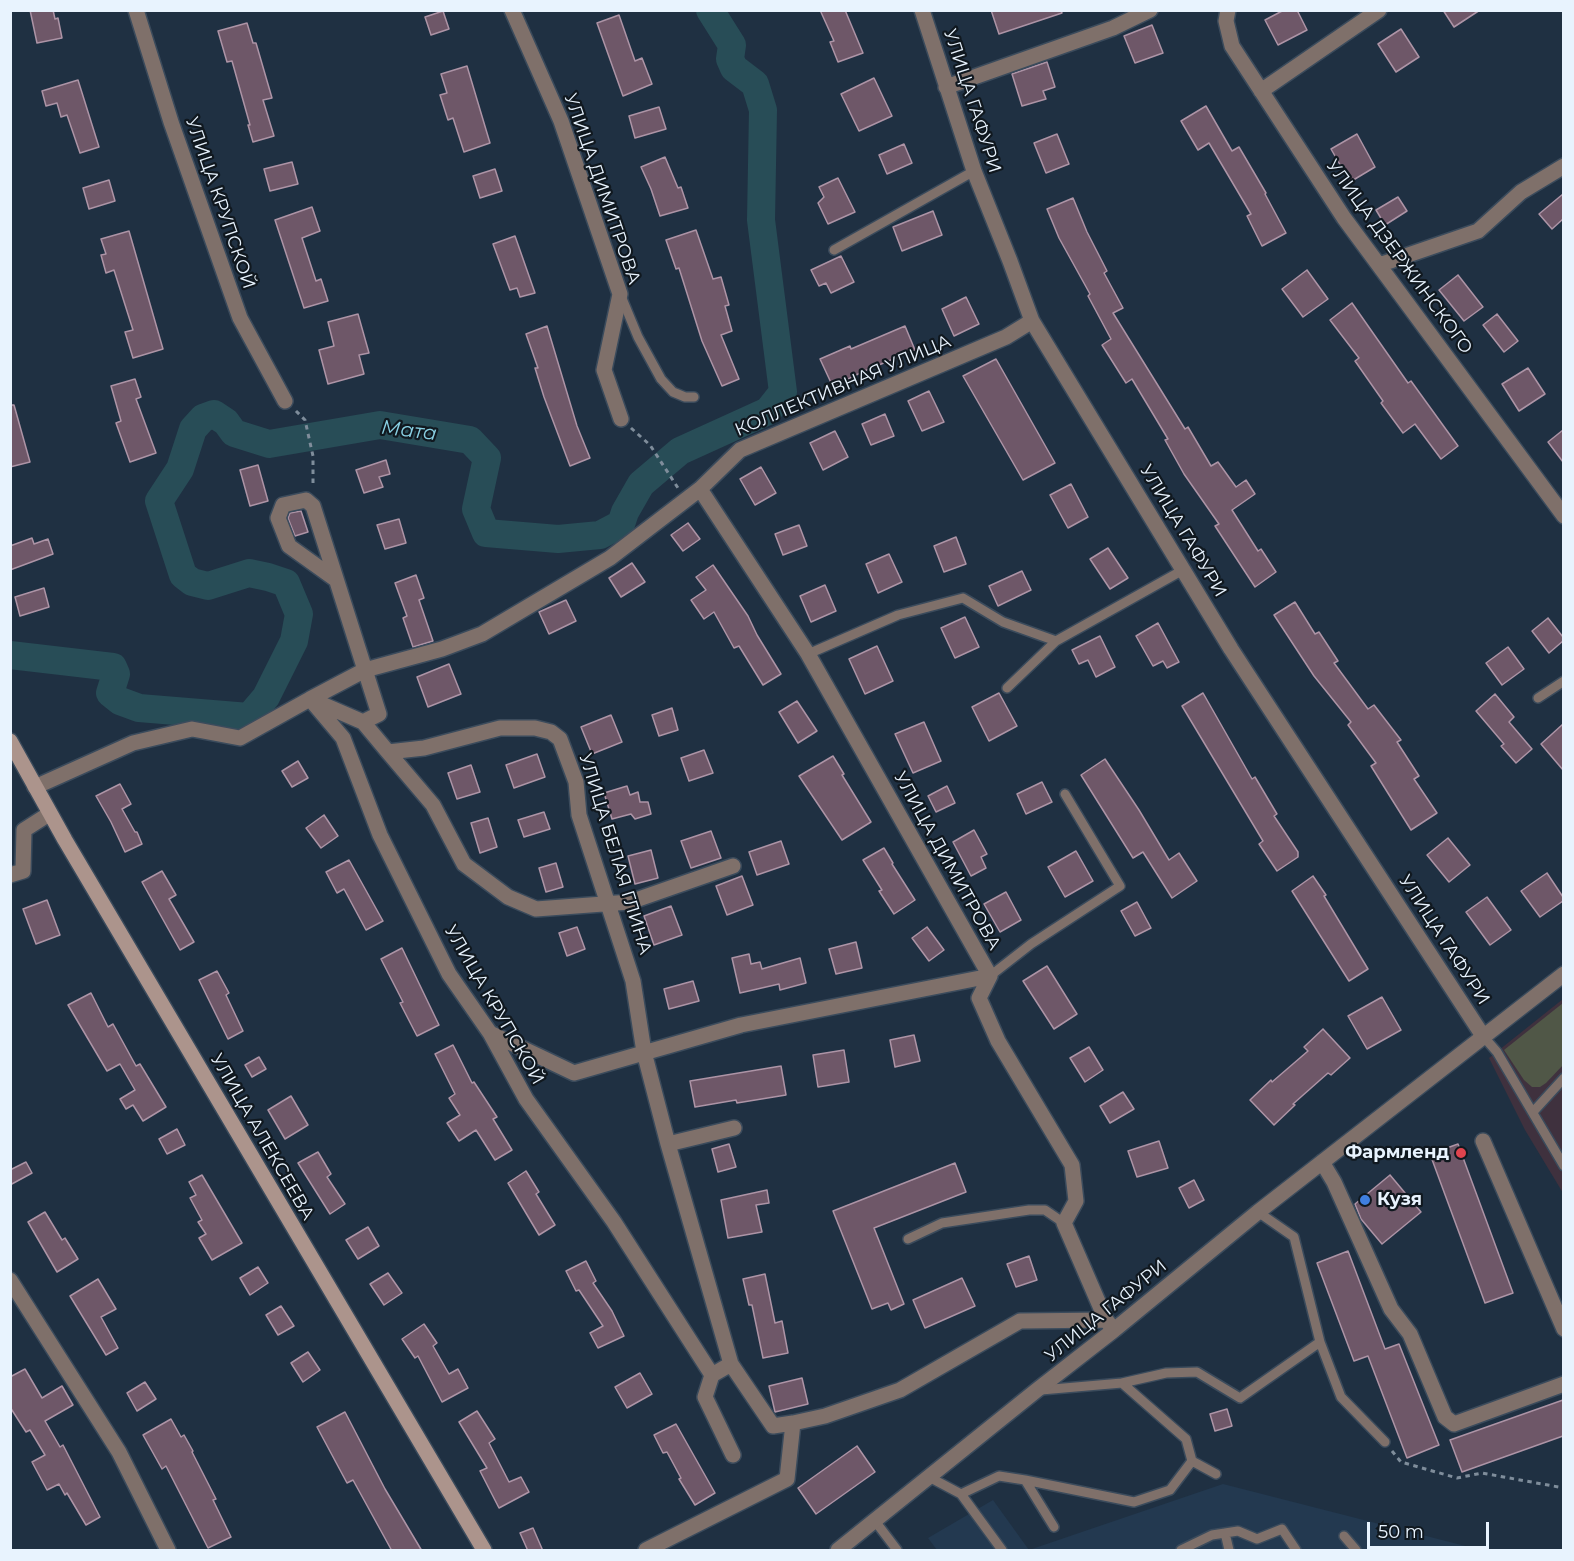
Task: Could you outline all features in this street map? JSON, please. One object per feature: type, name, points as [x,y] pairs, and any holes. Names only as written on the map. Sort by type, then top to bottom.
[{"type":"main road","name":"УЛИЦА АЛЕКСЕЕВА","points":[[10,741],[49,814],[484,1551]]},
{"type":"street","name":"УЛИЦА КРУПСКОЙ","points":[[136,10],[171,122],[240,318],[285,401]]},
{"type":"street","name":"УЛИЦА ДИМИТРОВА","points":[[512,10],[561,121],[620,294],[604,370],[621,419]]},
{"type":"street","name":"УЛИЦА ГАФУРИ","points":[[922,10],[974,171],[1011,261],[1032,321],[1238,659],[1483,1036]]},
{"type":"street","points":[[946,87],[1113,28],[1150,10]]},
{"type":"street","name":"УЛИЦА ДЗЕРЖИНСКОГО","points":[[1228,10],[1226,21],[1232,46],[1344,218],[1563,516]]},
{"type":"street","points":[[1261,91],[1379,10]]},
{"type":"street","points":[[1378,265],[1478,231],[1521,192],[1563,166]]},
{"type":"street","name":"КОЛЛЕКТИВНАЯ УЛИЦА","points":[[365,670],[442,649],[482,634],[610,558],[700,489],[740,450],[1006,337],[1032,321]]},
{"type":"street","name":"УЛИЦА ДИМИТРОВА","points":[[700,489],[808,654],[990,976],[979,998],[998,1041],[1072,1165],[1076,1202],[1064,1223]]},
{"type":"street","points":[[335,579],[289,546],[278,518],[284,506],[306,500],[313,506],[379,714],[363,722]]},
{"type":"street","points":[[35,787],[133,743],[192,729],[240,738],[365,670]]},
{"type":"street","name":"УЛИЦА КРУПСКОЙ","points":[[310,699],[343,738],[385,846],[449,974],[490,1033],[526,1098],[614,1222],[712,1375]]},
{"type":"street","points":[[310,699],[363,722],[433,805],[464,864],[508,897],[536,909],[630,902],[733,866]]},
{"type":"street","name":"УЛИЦА БЕЛАЯ ГЛИНА","points":[[388,752],[424,748],[500,728],[535,728],[551,732],[560,739],[576,782],[579,815],[633,981],[644,1052],[731,1364],[772,1426],[793,1423]]},
{"type":"street","points":[[10,875],[23,871],[24,830],[49,814]]},
{"type":"street","name":"УЛИЦА ГАФУРИ","points":[[838,1551],[1037,1390],[1110,1325],[1563,974]]},
{"type":"street","points":[[490,1033],[574,1073],[741,1025],[990,976]]},
{"type":"street","points":[[668,1144],[734,1128]]},
{"type":"street","points":[[1483,1141],[1563,1329]]},
{"type":"street","points":[[1322,1162],[1334,1182],[1391,1309],[1410,1334],[1445,1417],[1454,1424],[1563,1384]]},
{"type":"street","points":[[646,1551],[787,1479],[793,1423],[825,1416],[900,1390],[1020,1321],[1110,1325],[1064,1223]]},
{"type":"street","points":[[10,1281],[120,1452],[168,1551]]},
{"type":"street","points":[[731,1364],[712,1375],[705,1397],[733,1455]]},
{"type":"lane","points":[[834,250],[974,171]]},
{"type":"lane","points":[[620,294],[638,338],[661,379],[673,392],[685,397],[694,397]]},
{"type":"lane","points":[[1007,688],[1056,640],[1183,570]]},
{"type":"lane","points":[[808,654],[898,615],[963,598],[1003,622],[1056,640]]},
{"type":"lane","points":[[1538,698],[1563,681]]},
{"type":"lane","points":[[990,976],[1031,944],[1120,886],[1065,794]]},
{"type":"lane","points":[[1483,1036],[1497,1052],[1563,1166]]},
{"type":"lane","points":[[1533,1113],[1563,1078]]},
{"type":"lane","points":[[908,1239],[942,1223],[1029,1210],[1045,1210],[1064,1223]]},
{"type":"lane","points":[[1258,1212],[1294,1237],[1320,1342],[1341,1397],[1385,1442]]},
{"type":"lane","points":[[1037,1390],[1122,1383],[1166,1373],[1197,1372],[1240,1398],[1320,1342]]},
{"type":"lane","points":[[1122,1383],[1186,1439],[1192,1461],[1216,1474]]},
{"type":"lane","points":[[961,1494],[999,1476],[1134,1502],[1170,1490],[1192,1461]]},
{"type":"lane","points":[[929,1477],[961,1494],[1002,1551]]},
{"type":"lane","points":[[1025,1480],[1054,1527]]},
{"type":"lane","points":[[875,1521],[897,1551]]},
{"type":"lane","points":[[1181,1551],[1212,1535],[1238,1531],[1257,1539],[1281,1529],[1296,1551]]},
{"type":"lane","points":[[1225,1533],[1230,1551]]},
{"type":"lane","points":[[1344,1536],[1356,1551]]},
{"type":"lane","points":[[1257,1539],[1259,1551]]},
{"type":"path","points":[[621,419],[650,446],[677,488]]},
{"type":"path","points":[[305,420],[313,456],[313,506]]},
{"type":"path","points":[[1385,1442],[1401,1462],[1457,1478],[1482,1473],[1563,1488]]},
{"type":"shaded area","points":[[1563,999],[1563,1193],[1525,1130],[1489,1058]]},
{"type":"shaded area","points":[[1223,1484],[1481,1550],[1029,1550]]},
{"type":"shaded area","points":[[993,1500],[1029,1550],[937,1550],[928,1538]]},
{"type":"green space","points":[[1563,1003],[1563,1065],[1546,1083],[1540,1087],[1532,1087],[1524,1080],[1504,1050]]},
{"type":"building","points":[[30,10],[53,10],[55,19],[58,18],[62,38],[37,43]]},
{"type":"building","points":[[820,10],[845,10],[863,53],[838,62],[830,42],[834,41]]},
{"type":"building","points":[[991,10],[1061,10],[1062,13],[999,34]]},
{"type":"building","points":[[1284,10],[1297,10],[1307,30],[1278,45],[1265,20]]},
{"type":"building","points":[[1443,10],[1480,10],[1454,27]]},
{"type":"building","points":[[443,11],[449,29],[431,35],[425,17]]},
{"type":"building","points":[[619,15],[635,61],[642,58],[652,84],[623,96],[597,23]]},
{"type":"building","points":[[247,23],[253,43],[256,43],[272,98],[263,100],[274,136],[253,142],[232,61],[227,62],[218,31]]},
{"type":"building","points":[[1152,25],[1163,53],[1135,63],[1124,36]]},
{"type":"building","points":[[1401,29],[1419,57],[1396,72],[1378,44]]},
{"type":"building","points":[[1047,62],[1055,87],[1043,91],[1046,99],[1022,106],[1012,74]]},
{"type":"building","points":[[467,66],[490,143],[464,152],[453,118],[448,120],[440,95],[447,93],[441,74]]},
{"type":"building","points":[[874,78],[892,116],[859,131],[841,94]]},
{"type":"building","points":[[78,80],[99,147],[80,153],[67,115],[61,117],[57,103],[46,106],[42,91]]},
{"type":"building","points":[[1206,106],[1232,151],[1239,147],[1286,233],[1262,246],[1247,216],[1251,214],[1209,143],[1198,150],[1181,121]]},
{"type":"building","points":[[659,107],[666,129],[635,138],[629,116]]},
{"type":"building","points":[[1057,134],[1069,164],[1046,173],[1034,143]]},
{"type":"building","points":[[1357,134],[1375,167],[1350,182],[1331,149]]},
{"type":"building","points":[[904,144],[912,163],[887,174],[879,155]]},
{"type":"building","points":[[665,157],[678,188],[681,187],[688,208],[660,216],[641,167]]},
{"type":"building","points":[[292,162],[298,184],[270,191],[264,169]]},
{"type":"building","points":[[495,169],[502,191],[480,198],[473,176]]},
{"type":"building","points":[[838,178],[855,212],[828,224],[818,203],[824,197],[819,187]]},
{"type":"building","points":[[109,180],[115,201],[89,209],[83,188]]},
{"type":"building","points":[[1563,194],[1563,219],[1552,229],[1539,214]]},
{"type":"building","points":[[1398,197],[1407,211],[1385,225],[1376,210]]},
{"type":"building","points":[[1073,198],[1107,271],[1104,273],[1123,308],[1113,313],[1185,429],[1188,427],[1211,466],[1218,462],[1236,487],[1246,480],[1255,494],[1232,510],[1258,551],[1261,549],[1276,572],[1255,587],[1215,526],[1219,524],[1184,474],[1165,440],[1168,439],[1132,379],[1126,383],[1102,345],[1111,339],[1088,296],[1090,294],[1059,238],[1047,209]]},
{"type":"building","points":[[312,207],[320,231],[302,238],[316,281],[321,279],[328,301],[304,308],[275,220]]},
{"type":"building","points":[[933,211],[942,235],[902,251],[893,227]]},
{"type":"building","points":[[696,230],[713,279],[721,277],[729,305],[725,306],[732,331],[721,335],[739,379],[722,386],[702,341],[679,268],[676,269],[666,240]]},
{"type":"building","points":[[129,231],[163,349],[133,358],[125,332],[133,330],[114,270],[106,273],[101,255],[106,254],[101,239]]},
{"type":"building","points":[[515,236],[535,293],[520,297],[517,288],[510,290],[493,244]]},
{"type":"building","points":[[841,256],[854,282],[831,293],[826,283],[819,286],[811,270]]},
{"type":"building","points":[[1307,270],[1328,299],[1303,317],[1282,289]]},
{"type":"building","points":[[1458,275],[1483,307],[1464,321],[1439,290]]},
{"type":"building","points":[[966,297],[979,324],[954,336],[942,309]]},
{"type":"building","points":[[1352,303],[1408,383],[1411,381],[1458,446],[1441,459],[1415,424],[1403,433],[1355,361],[1359,358],[1330,320]]},
{"type":"building","points":[[358,314],[369,353],[359,355],[364,374],[328,384],[319,350],[334,346],[328,322]]},
{"type":"building","points":[[1497,314],[1518,341],[1504,352],[1483,325]]},
{"type":"building","points":[[547,326],[577,426],[590,458],[570,466],[544,397],[535,368],[538,368],[526,334]]},
{"type":"building","points":[[905,326],[915,350],[833,387],[820,359],[850,346],[851,349]]},
{"type":"building","points":[[996,359],[1055,463],[1023,480],[963,376]]},
{"type":"building","points":[[1528,368],[1545,394],[1519,411],[1502,384]]},
{"type":"building","points":[[135,379],[141,397],[136,399],[156,453],[130,462],[116,423],[121,421],[111,386]]},
{"type":"building","points":[[929,391],[944,422],[922,431],[908,401]]},
{"type":"building","points":[[10,405],[14,405],[30,462],[10,467]]},
{"type":"building","points":[[885,414],[894,436],[871,445],[862,424]]},
{"type":"building","points":[[1563,430],[1563,462],[1548,442]]},
{"type":"building","points":[[835,431],[848,457],[823,470],[810,443]]},
{"type":"building","points":[[386,460],[390,474],[379,477],[383,487],[364,493],[356,470]]},
{"type":"building","points":[[258,465],[268,501],[250,506],[240,470]]},
{"type":"building","points":[[761,467],[776,493],[755,505],[740,479]]},
{"type":"building","points":[[1071,484],[1088,517],[1068,528],[1050,495]]},
{"type":"building","points":[[301,511],[308,532],[295,536],[288,518],[290,513]]},
{"type":"building","points":[[399,519],[406,543],[385,549],[377,525]]},
{"type":"building","points":[[688,523],[700,539],[683,551],[671,535]]},
{"type":"building","points":[[799,525],[807,546],[783,555],[775,534]]},
{"type":"building","points":[[956,537],[966,564],[944,572],[934,546]]},
{"type":"building","points":[[32,538],[34,544],[48,539],[53,554],[10,570],[10,546]]},
{"type":"building","points":[[1108,548],[1128,578],[1110,589],[1090,559]]},
{"type":"building","points":[[889,554],[902,582],[878,593],[866,564]]},
{"type":"building","points":[[632,563],[645,582],[621,597],[609,578]]},
{"type":"building","points":[[713,565],[748,616],[781,674],[763,685],[739,646],[734,648],[714,612],[704,619],[691,600],[706,590],[696,577]]},
{"type":"building","points":[[1022,571],[1031,590],[998,606],[989,586]]},
{"type":"building","points":[[416,575],[424,598],[419,600],[433,641],[413,647],[403,618],[407,616],[395,583]]},
{"type":"building","points":[[825,585],[836,611],[811,622],[800,596]]},
{"type":"building","points":[[44,588],[49,607],[20,616],[15,597]]},
{"type":"building","points":[[566,600],[576,621],[549,634],[539,612]]},
{"type":"building","points":[[1295,602],[1315,634],[1319,632],[1338,661],[1334,663],[1368,709],[1374,705],[1401,740],[1397,742],[1419,776],[1414,779],[1437,813],[1411,830],[1371,766],[1376,763],[1348,725],[1351,722],[1314,676],[1274,615]]},
{"type":"building","points":[[965,617],[979,647],[955,658],[941,628]]},
{"type":"building","points":[[1548,618],[1563,637],[1563,641],[1549,653],[1532,631]]},
{"type":"building","points":[[1158,623],[1179,662],[1167,668],[1163,661],[1153,666],[1136,636]]},
{"type":"building","points":[[1100,636],[1115,667],[1096,677],[1088,660],[1079,664],[1072,650]]},
{"type":"building","points":[[877,646],[893,681],[865,694],[849,659]]},
{"type":"building","points":[[1508,647],[1524,669],[1502,685],[1486,663]]},
{"type":"building","points":[[449,664],[461,694],[428,707],[417,677]]},
{"type":"building","points":[[999,693],[1017,726],[989,741],[972,707]]},
{"type":"building","points":[[1203,693],[1252,779],[1255,777],[1277,814],[1274,816],[1298,852],[1298,857],[1277,871],[1259,844],[1263,841],[1182,706]]},
{"type":"building","points":[[1495,694],[1514,717],[1509,722],[1532,749],[1516,763],[1501,746],[1504,744],[1476,711]]},
{"type":"building","points":[[797,701],[817,731],[798,743],[779,712]]},
{"type":"building","points":[[672,708],[678,730],[659,736],[652,715]]},
{"type":"building","points":[[611,715],[622,742],[592,754],[581,727]]},
{"type":"building","points":[[924,722],[941,761],[913,773],[895,734]]},
{"type":"building","points":[[1563,724],[1563,770],[1541,744]]},
{"type":"building","points":[[704,750],[713,773],[689,781],[681,758]]},
{"type":"building","points":[[537,754],[545,777],[514,788],[506,765]]},
{"type":"building","points":[[833,756],[871,822],[842,840],[799,776]]},
{"type":"building","points":[[1105,759],[1169,860],[1179,853],[1197,881],[1172,898],[1143,852],[1133,858],[1081,775]]},
{"type":"building","points":[[298,761],[308,778],[292,787],[282,771]]},
{"type":"building","points":[[471,765],[480,792],[457,799],[448,773]]},
{"type":"building","points":[[1042,782],[1052,802],[1026,814],[1017,794]]},
{"type":"building","points":[[120,784],[131,804],[122,809],[142,844],[125,852],[96,796]]},
{"type":"building","points":[[627,786],[630,795],[638,792],[640,802],[648,802],[651,814],[635,819],[631,814],[612,819],[604,793]]},
{"type":"building","points":[[947,786],[955,803],[936,812],[928,796]]},
{"type":"building","points":[[544,812],[550,829],[524,837],[518,820]]},
{"type":"building","points":[[324,815],[338,836],[321,848],[306,828]]},
{"type":"building","points":[[488,818],[497,847],[480,853],[471,823]]},
{"type":"building","points":[[974,830],[987,854],[981,857],[986,868],[971,876],[953,842]]},
{"type":"building","points":[[711,831],[721,858],[691,868],[681,841]]},
{"type":"building","points":[[1448,838],[1470,865],[1449,882],[1427,855]]},
{"type":"building","points":[[781,841],[789,864],[757,875],[749,852]]},
{"type":"building","points":[[884,848],[915,900],[894,914],[863,860]]},
{"type":"building","points":[[651,850],[658,878],[635,884],[628,856]]},
{"type":"building","points":[[1076,851],[1093,881],[1065,897],[1048,867]]},
{"type":"building","points":[[349,860],[383,921],[366,930],[344,889],[337,893],[326,872]]},
{"type":"building","points":[[556,863],[563,887],[546,892],[539,868]]},
{"type":"building","points":[[162,871],[176,895],[169,899],[194,942],[180,950],[142,882]]},
{"type":"building","points":[[1547,873],[1563,897],[1563,901],[1540,917],[1521,891]]},
{"type":"building","points":[[742,876],[753,905],[727,915],[716,886]]},
{"type":"building","points":[[1313,876],[1368,969],[1349,981],[1292,891]]},
{"type":"building","points":[[1006,892],[1021,920],[1000,932],[984,904]]},
{"type":"building","points":[[1487,897],[1511,930],[1490,945],[1466,912]]},
{"type":"building","points":[[47,900],[60,935],[36,944],[23,909]]},
{"type":"building","points":[[1137,902],[1151,928],[1135,936],[1121,911]]},
{"type":"building","points":[[671,906],[682,935],[654,945],[644,916]]},
{"type":"building","points":[[577,927],[585,949],[567,956],[559,933]]},
{"type":"building","points":[[927,927],[944,950],[929,961],[912,938]]},
{"type":"building","points":[[856,942],[862,968],[836,974],[829,949]]},
{"type":"building","points":[[402,948],[439,1025],[417,1036],[381,959]]},
{"type":"building","points":[[749,954],[751,964],[760,962],[762,969],[800,958],[806,983],[780,990],[779,984],[740,993],[732,958]]},
{"type":"building","points":[[1047,966],[1077,1014],[1054,1029],[1023,981]]},
{"type":"building","points":[[217,971],[229,993],[226,995],[243,1031],[228,1039],[199,980]]},
{"type":"building","points":[[693,981],[699,1001],[669,1009],[664,989]]},
{"type":"building","points":[[91,993],[108,1027],[113,1024],[136,1066],[140,1064],[166,1107],[143,1121],[133,1105],[126,1109],[120,1099],[135,1090],[120,1064],[107,1071],[68,1005]]},
{"type":"building","points":[[1382,997],[1401,1030],[1367,1049],[1348,1016]]},
{"type":"building","points":[[1323,1029],[1350,1058],[1331,1075],[1328,1073],[1293,1104],[1295,1105],[1274,1125],[1250,1100],[1308,1051],[1304,1047]]},
{"type":"building","points":[[914,1035],[920,1061],[895,1067],[890,1040]]},
{"type":"building","points":[[453,1045],[472,1083],[474,1082],[497,1117],[493,1119],[512,1150],[495,1160],[476,1130],[459,1141],[447,1123],[460,1115],[449,1098],[455,1094],[435,1054]]},
{"type":"building","points":[[1089,1047],[1103,1070],[1085,1082],[1070,1058]]},
{"type":"building","points":[[844,1050],[849,1082],[818,1087],[813,1055]]},
{"type":"building","points":[[259,1057],[266,1069],[252,1077],[245,1065]]},
{"type":"building","points":[[781,1066],[786,1095],[695,1107],[690,1081]]},
{"type":"building","points":[[1123,1092],[1134,1109],[1110,1123],[1100,1106]]},
{"type":"building","points":[[291,1096],[308,1125],[285,1139],[268,1110]]},
{"type":"building","points":[[177,1129],[185,1145],[167,1154],[159,1139]]},
{"type":"building","points":[[1159,1141],[1168,1168],[1137,1177],[1128,1151]]},
{"type":"building","points":[[729,1144],[736,1167],[718,1172],[712,1149]]},
{"type":"building","points":[[1458,1144],[1513,1293],[1485,1303],[1430,1154]]},
{"type":"building","points":[[318,1152],[331,1174],[327,1177],[345,1204],[330,1214],[298,1163]]},
{"type":"building","points":[[26,1162],[32,1173],[10,1185],[10,1170]]},
{"type":"building","points":[[955,1163],[966,1192],[874,1228],[904,1304],[891,1310],[888,1303],[872,1309],[833,1211]]},
{"type":"building","points":[[526,1171],[539,1192],[536,1194],[555,1225],[539,1235],[508,1183]]},
{"type":"building","points":[[202,1175],[242,1243],[212,1260],[199,1238],[206,1234],[198,1222],[202,1220],[190,1198],[196,1195],[189,1182]]},
{"type":"building","points":[[1390,1175],[1421,1212],[1382,1244],[1361,1219],[1355,1204]]},
{"type":"building","points":[[1194,1180],[1204,1200],[1189,1208],[1179,1188]]},
{"type":"building","points":[[767,1190],[769,1203],[756,1205],[762,1232],[728,1238],[721,1200]]},
{"type":"building","points":[[45,1212],[62,1240],[65,1238],[78,1259],[57,1272],[28,1222]]},
{"type":"building","points":[[368,1227],[379,1246],[358,1259],[346,1240]]},
{"type":"building","points":[[1348,1251],[1385,1349],[1399,1344],[1439,1445],[1407,1458],[1368,1356],[1354,1361],[1317,1263]]},
{"type":"building","points":[[1029,1256],[1037,1280],[1016,1287],[1007,1264]]},
{"type":"building","points":[[586,1261],[596,1281],[593,1283],[612,1311],[624,1336],[598,1348],[590,1333],[603,1326],[579,1290],[576,1291],[566,1271]]},
{"type":"building","points":[[258,1267],[268,1283],[250,1295],[240,1278]]},
{"type":"building","points":[[388,1273],[402,1293],[384,1305],[370,1284]]},
{"type":"building","points":[[765,1274],[775,1323],[782,1321],[788,1353],[763,1358],[752,1305],[749,1305],[743,1279]]},
{"type":"building","points":[[962,1278],[975,1306],[925,1328],[913,1300]]},
{"type":"building","points":[[98,1279],[116,1309],[101,1317],[118,1348],[106,1355],[70,1296]]},
{"type":"building","points":[[281,1306],[294,1326],[278,1335],[266,1315]]},
{"type":"building","points":[[424,1324],[437,1343],[433,1346],[449,1374],[458,1369],[468,1388],[442,1402],[418,1356],[415,1358],[402,1339]]},
{"type":"building","points":[[308,1352],[320,1370],[303,1382],[291,1363]]},
{"type":"building","points":[[25,1369],[42,1398],[62,1386],[73,1405],[45,1421],[60,1447],[63,1445],[100,1517],[86,1525],[59,1484],[47,1490],[32,1462],[45,1455],[30,1430],[26,1432],[10,1407],[10,1377]]},
{"type":"building","points":[[640,1373],[652,1394],[627,1408],[615,1387]]},
{"type":"building","points":[[802,1378],[808,1404],[775,1412],[769,1386]]},
{"type":"building","points":[[145,1382],[156,1399],[137,1411],[127,1393]]},
{"type":"building","points":[[1563,1400],[1563,1436],[1462,1472],[1450,1440]]},
{"type":"building","points":[[1227,1409],[1232,1426],[1215,1431],[1210,1414]]},
{"type":"building","points":[[477,1411],[495,1439],[489,1443],[509,1482],[521,1477],[529,1492],[499,1508],[480,1471],[487,1468],[459,1422]]},
{"type":"building","points":[[345,1412],[385,1489],[422,1551],[392,1551],[353,1480],[347,1483],[317,1427]]},
{"type":"building","points":[[171,1419],[181,1437],[184,1435],[193,1451],[231,1537],[208,1548],[166,1466],[162,1469],[143,1435]]},
{"type":"building","points":[[676,1424],[715,1493],[695,1505],[679,1479],[681,1478],[667,1452],[663,1453],[654,1435]]},
{"type":"building","points":[[857,1446],[875,1472],[816,1514],[798,1488]]},
{"type":"building","points":[[533,1528],[543,1551],[528,1551],[520,1533]]},
{"type":"waterway","name":"Мата","points":[[10,655],[113,667],[116,674],[110,693],[120,701],[139,708],[249,717],[266,697],[294,641],[299,614],[286,583],[249,573],[208,586],[192,582],[183,575],[159,501],[180,469],[193,429],[203,418],[214,414],[226,422],[234,433],[269,444],[380,425],[470,440],[487,458],[476,509],[486,533],[558,539],[600,535],[621,524],[641,484],[680,451],[768,411],[783,392],[761,220],[763,110],[755,84],[734,68],[730,59],[732,45],[710,10]]},
{"type":"place","name":"Фармленд","points":[[1461,1153]]},
{"type":"place","name":"Кузя","points":[[1365,1200]]}]
